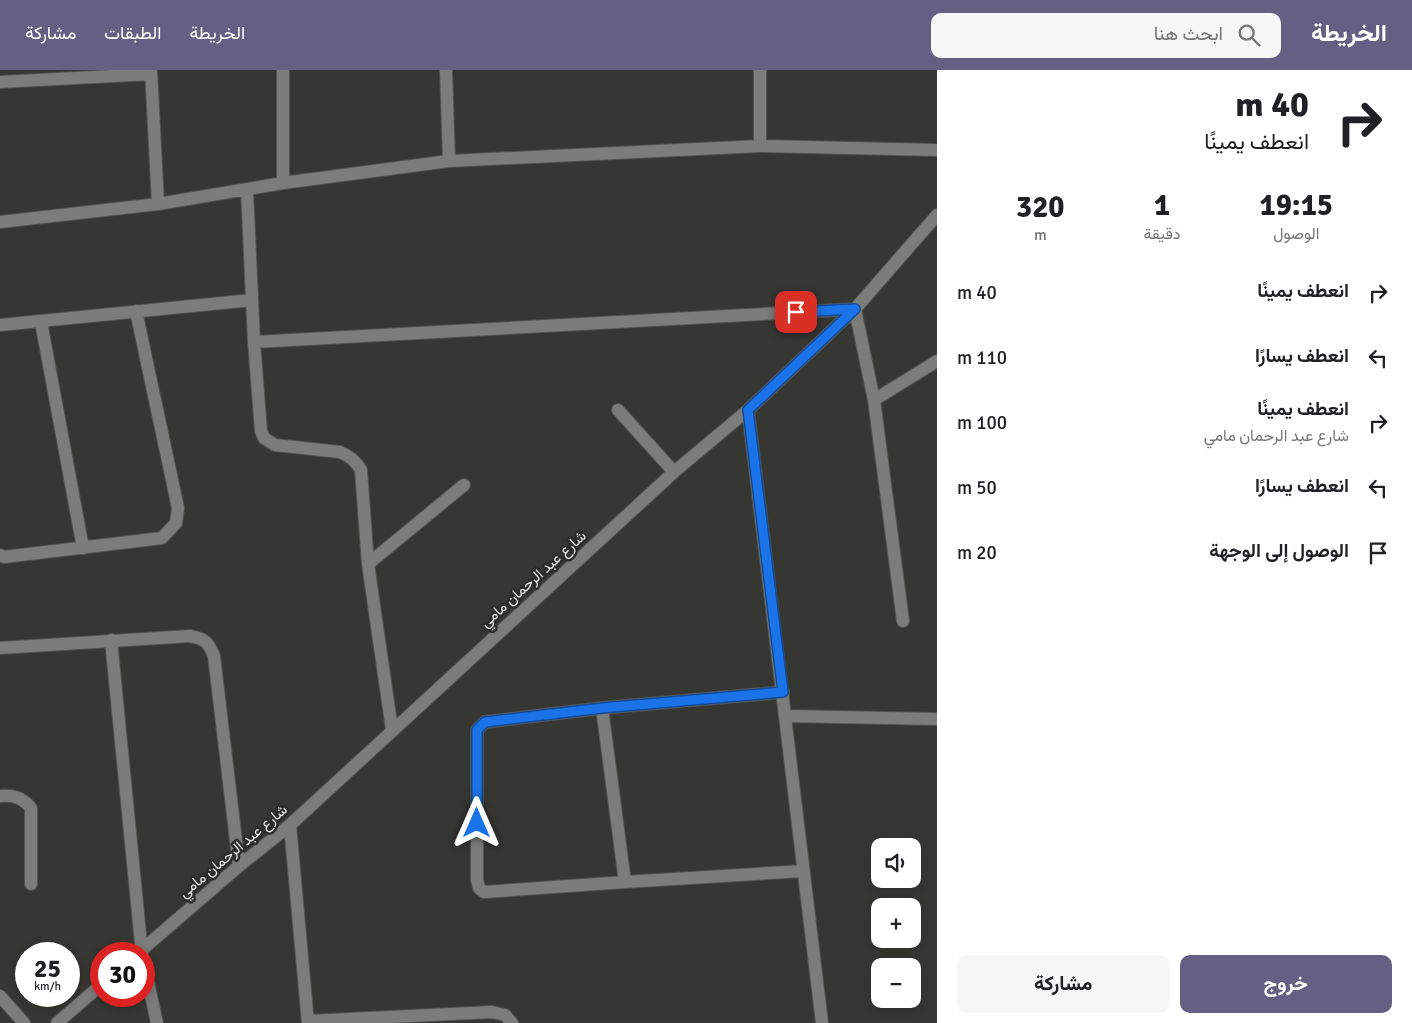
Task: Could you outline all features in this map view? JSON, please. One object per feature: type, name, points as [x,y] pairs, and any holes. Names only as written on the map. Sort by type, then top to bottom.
[{"type":"street","points":[[283,70],[283,183]]},
{"type":"street","points":[[446,70],[448,161]]},
{"type":"street","points":[[760,70],[760,146]]},
{"type":"street","points":[[0,82],[151,72],[158,204]]},
{"type":"street","points":[[0,222],[158,204],[283,183],[448,161],[760,146],[937,150]]},
{"type":"street","points":[[248,190],[254,342],[262,432],[264,438],[275,445],[340,452],[354,460],[361,470],[368,564],[392,730]]},
{"type":"street","name":"شارع عبد الرحمان مامي","points":[[153,942],[239,866],[290,825],[674,472],[748,410],[855,309],[937,215]]},
{"type":"street","points":[[0,325],[252,300]]},
{"type":"street","points":[[254,342],[855,309],[874,400],[903,621]]},
{"type":"street","points":[[0,555],[4,557],[162,538],[176,523],[178,508],[136,311]]},
{"type":"street","points":[[40,322],[83,548]]},
{"type":"street","points":[[874,400],[937,362]]},
{"type":"street","points":[[618,410],[674,472]]},
{"type":"street","points":[[748,410],[822,1023]]},
{"type":"street","points":[[368,564],[464,485]]},
{"type":"street","points":[[0,648],[190,636],[202,638],[209,645],[214,656],[239,866]]},
{"type":"street","points":[[112,640],[139,942]]},
{"type":"street","points":[[783,692],[602,708],[485,722],[477,730],[478,884],[481,891],[484,892],[803,871]]},
{"type":"street","points":[[602,708],[625,882]]},
{"type":"street","points":[[786,716],[937,718]]},
{"type":"street","points":[[0,796],[8,795],[19,798],[31,808],[31,884]]},
{"type":"street","points":[[290,825],[308,1022],[492,1012],[505,1015],[512,1023]]},
{"type":"street","points":[[57,1023],[90,994]]},
{"type":"street","points":[[0,996],[24,1023]]},
{"type":"street","points":[[153,1007],[157,1023]]},
{"type":"route","points":[[477,823],[477,730],[485,722],[602,708],[783,692],[748,410],[855,309],[796,312]]}]
